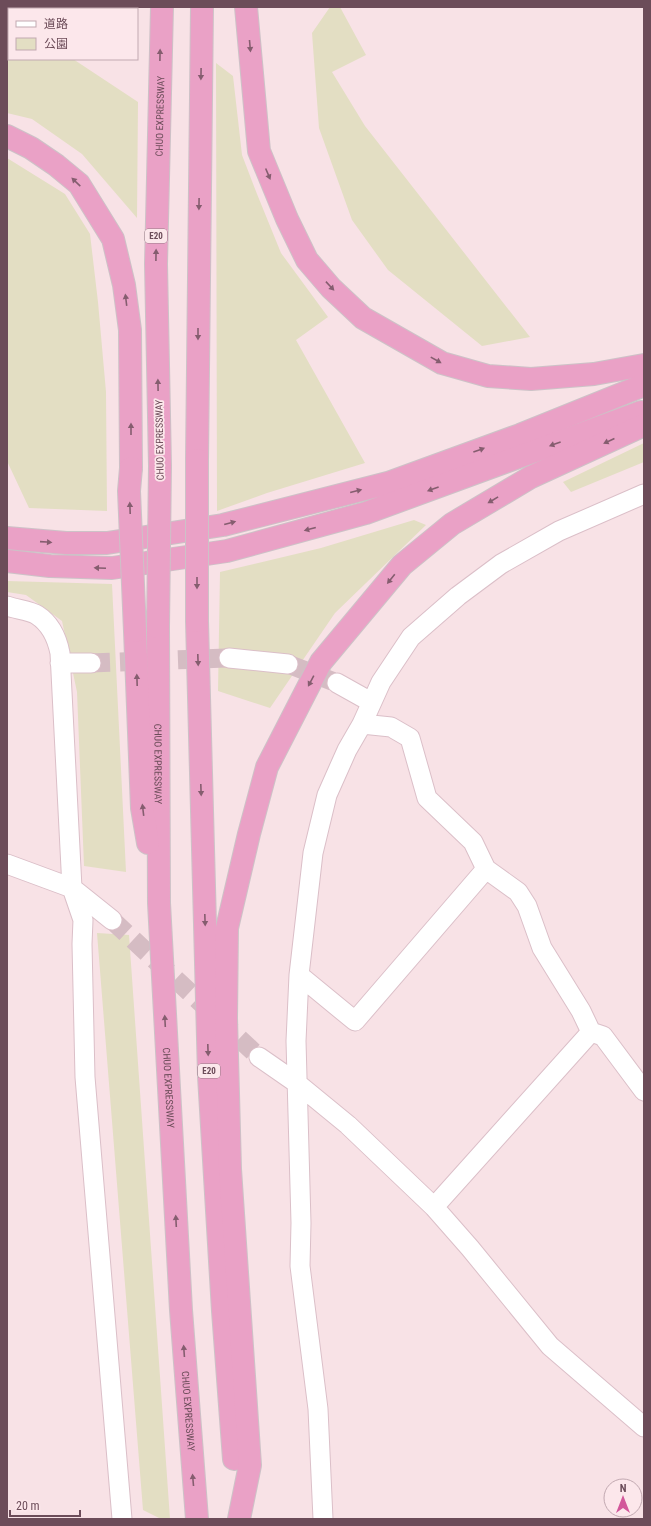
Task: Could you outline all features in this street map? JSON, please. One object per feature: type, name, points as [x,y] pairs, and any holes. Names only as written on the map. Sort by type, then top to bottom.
[{"type":"highway","name":"CHUO EXPRESSWAY","points":[[162,7],[156,264],[160,466],[158,627],[159,903],[180,1302],[197,1519]]},
{"type":"highway","name":"E20","points":[[202,7],[197,460],[197,622],[209,1076],[223,1311],[239,1519]]},
{"type":"highway","points":[[246,7],[259,151],[287,219],[307,260],[331,288],[363,318],[442,363],[488,376],[531,380],[594,374],[644,365]]},
{"type":"highway","points":[[7,136],[31,148],[56,165],[79,184],[113,239],[124,285],[130,330],[131,468],[129,491],[142,808],[159,903]]},
{"type":"highway","points":[[7,538],[66,543],[107,543],[223,526],[388,482],[520,435],[644,385]]},
{"type":"highway","points":[[7,561],[50,566],[112,568],[226,551],[366,513],[644,410]]},
{"type":"highway","points":[[239,1519],[250,1464],[230,1170],[226,1018],[228,928],[249,834],[267,767],[322,662],[402,565],[452,524],[531,478],[644,425]]},
{"type":"street","points":[[323,1519],[318,1409],[300,1266],[301,1222],[296,1041],[299,976],[312,853],[327,795],[347,750],[362,724],[370,702],[381,682],[411,637],[458,596],[501,564],[559,531],[644,494]]},
{"type":"street","points":[[7,606],[37,615],[50,627],[57,640],[60,663],[72,888],[83,920],[82,944],[85,1077],[122,1519]]},
{"type":"street","points":[[229,658],[288,664]]},
{"type":"street","points":[[60,663],[91,663]]},
{"type":"street","points":[[337,683],[370,702]]},
{"type":"street","points":[[362,724],[391,727],[410,738],[427,798],[473,842],[486,869],[518,892],[527,906],[542,948],[581,1011],[591,1032],[603,1036],[644,1091]]},
{"type":"street","points":[[7,864],[72,888],[112,920]]},
{"type":"street","points":[[299,976],[355,1021],[486,869]]},
{"type":"street","points":[[434,1206],[591,1032]]},
{"type":"street","points":[[259,1057],[298,1084],[348,1125],[434,1206],[550,1346],[644,1427]]},
{"type":"green space","points":[[330,7],[340,7],[366,55],[332,72],[365,126],[530,337],[482,346],[388,270],[352,220],[319,128],[312,33]]},
{"type":"green space","points":[[8,28],[8,60],[75,60],[138,102],[137,218],[82,154],[32,119],[7,113]]},
{"type":"green space","points":[[216,63],[233,76],[242,155],[281,253],[328,317],[296,340],[365,463],[267,493],[217,511]]},
{"type":"green space","points":[[7,158],[65,194],[90,234],[106,392],[107,511],[29,508],[7,461]]},
{"type":"green space","points":[[644,443],[644,462],[571,492],[563,482]]},
{"type":"green space","points":[[414,520],[426,525],[335,613],[270,708],[218,691],[220,572],[321,548]]},
{"type":"green space","points":[[7,581],[112,584],[126,872],[84,866],[77,692],[62,621],[26,595],[7,592]]},
{"type":"green space","points":[[97,933],[129,935],[170,1519],[161,1519],[143,1510]]},
{"type":"tunnel","points":[[91,663],[229,658]]},
{"type":"tunnel","points":[[288,664],[337,683]]},
{"type":"tunnel","points":[[112,920],[259,1057]]}]
